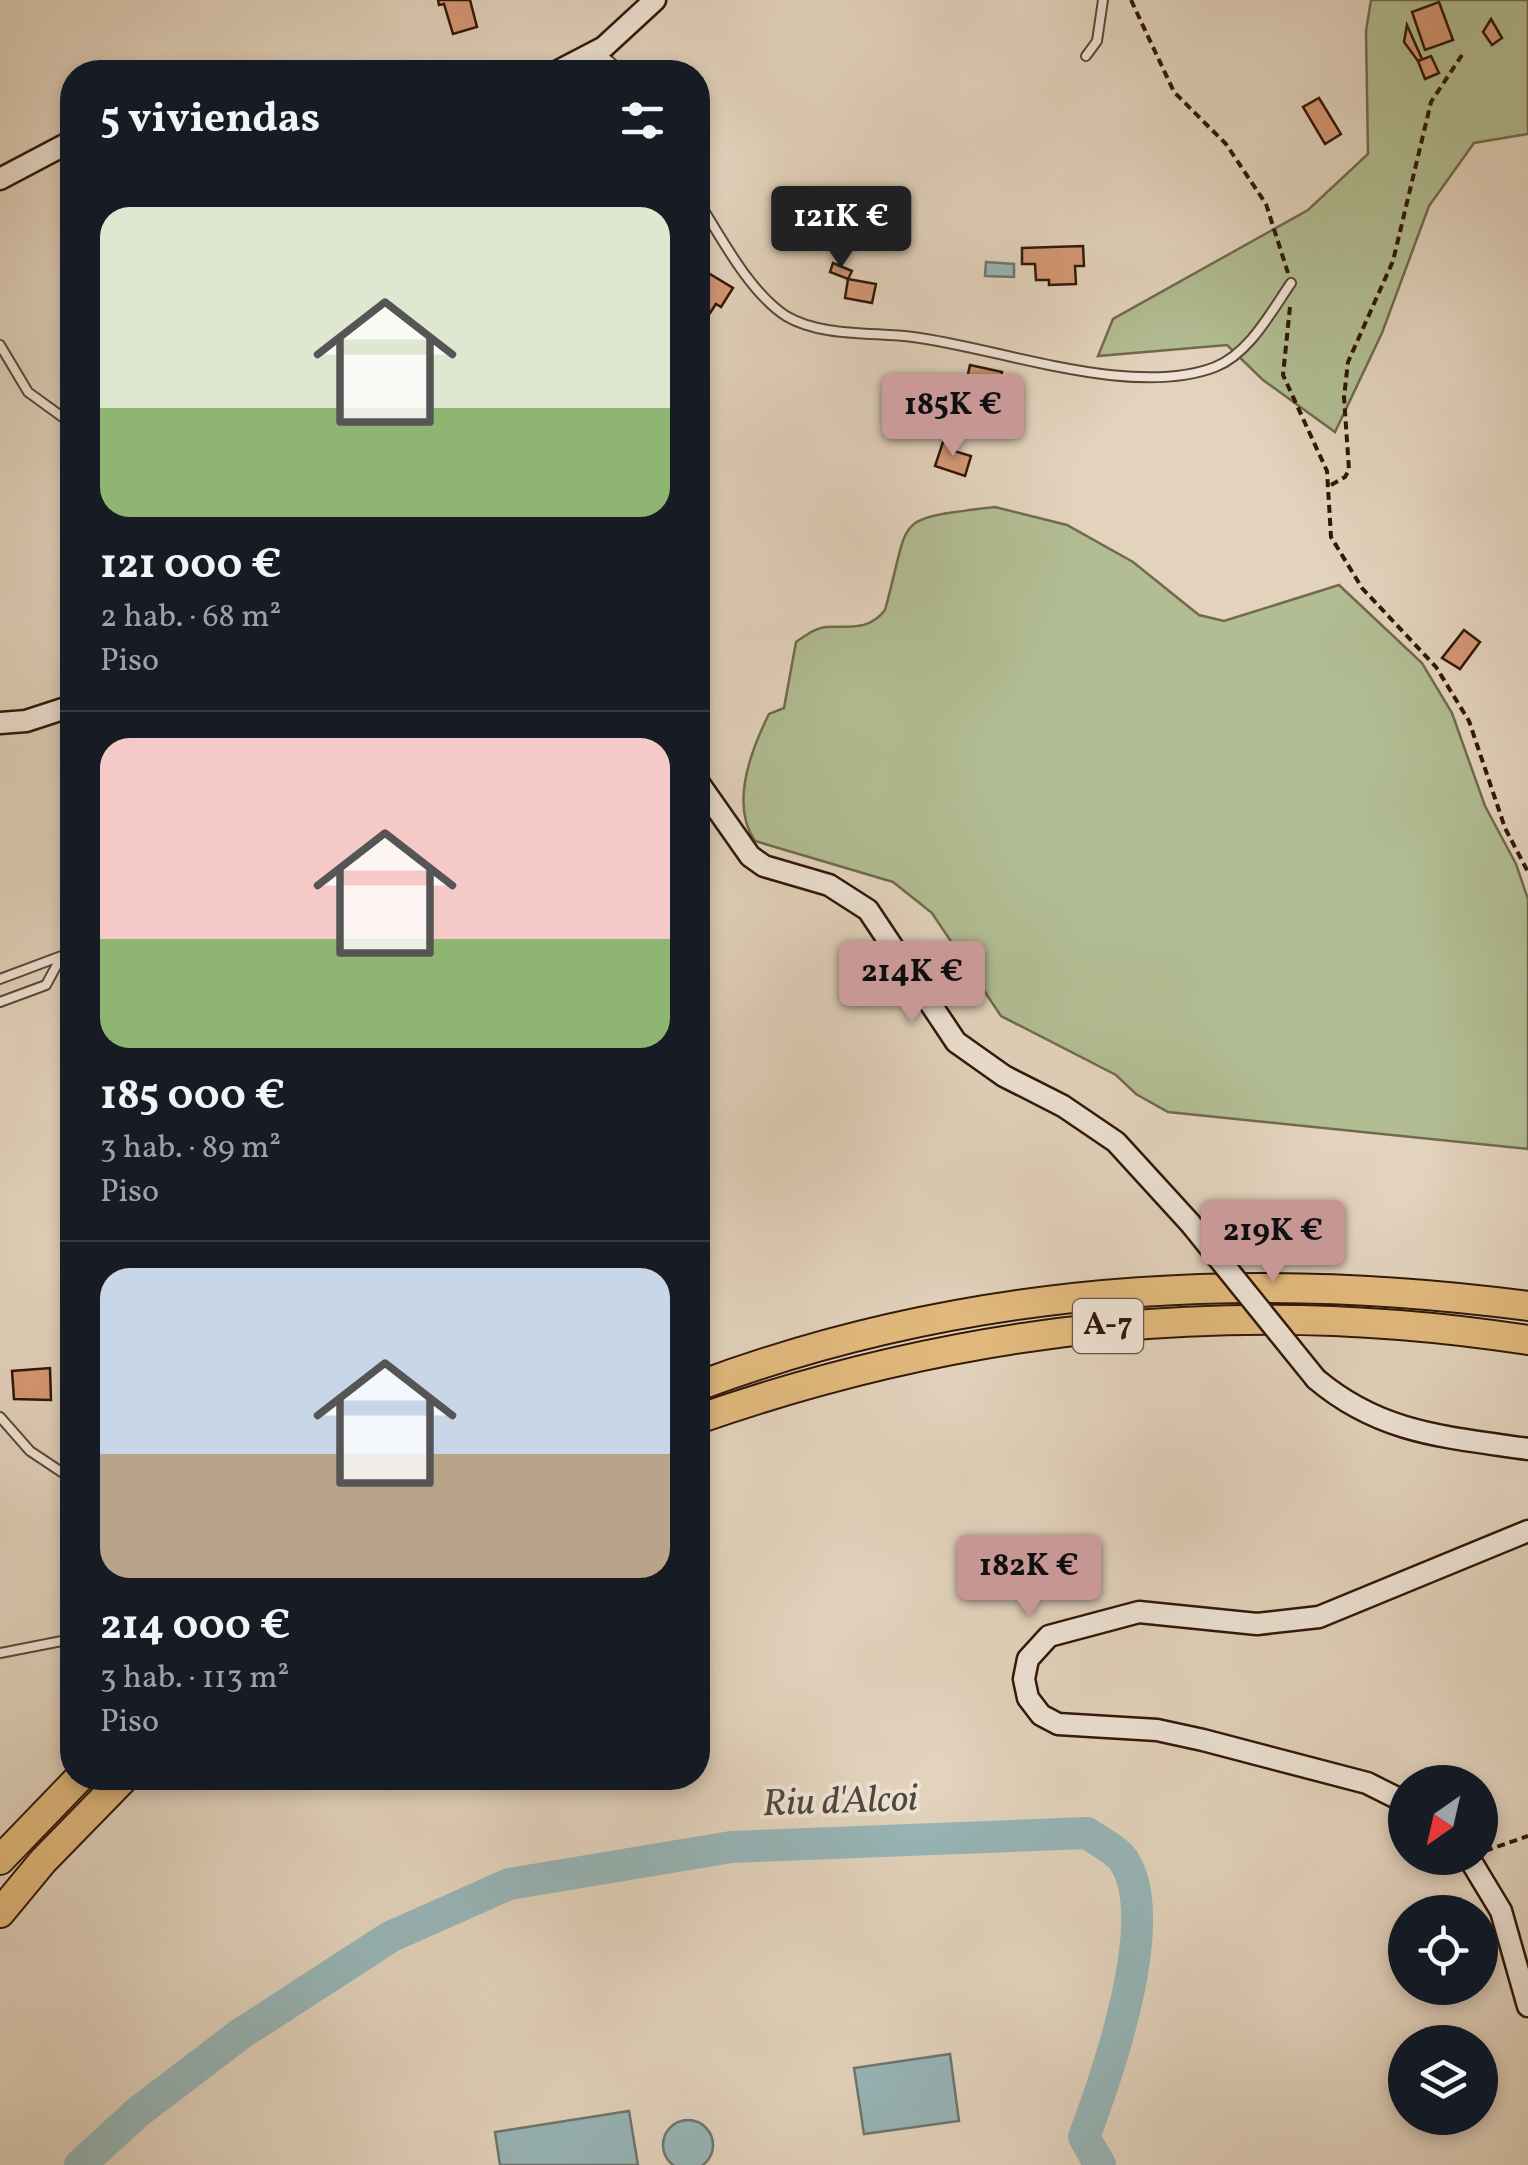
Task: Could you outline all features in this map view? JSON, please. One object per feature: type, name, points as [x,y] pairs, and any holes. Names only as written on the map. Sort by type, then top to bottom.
[{"type":"highway","name":"A-7","points":[[710,1382],[865,1334],[949,1314],[1093,1294],[1183,1287],[1292,1286],[1448,1296],[1528,1306]]},
{"type":"highway","name":"A-7","points":[[710,1415],[805,1382],[918,1354],[1042,1332],[1176,1320],[1332,1318],[1528,1340]]},
{"type":"highway","points":[[0,1860],[66,1790]]},
{"type":"highway","points":[[0,1914],[112,1790]]},
{"type":"street","points":[[601,60],[654,0]]},
{"type":"street","points":[[0,179],[60,147]]},
{"type":"street","points":[[0,724],[26,721],[60,710]]},
{"type":"street","points":[[710,799],[750,856],[764,866],[829,886],[868,910],[956,1042],[1004,1076],[1063,1106],[1116,1142],[1190,1224],[1316,1379],[1344,1403],[1387,1424],[1528,1449]]},
{"type":"street","points":[[1388,1794],[1367,1783],[1157,1730],[1058,1724],[1040,1715],[1028,1698],[1024,1679],[1028,1658],[1049,1636],[1139,1612],[1257,1624],[1319,1617],[1528,1531]]},
{"type":"street","points":[[1479,1875],[1501,1911],[1528,2006]]},
{"type":"lane","points":[[1086,56],[1097,41],[1102,0]]},
{"type":"lane","points":[[710,218],[767,298],[796,320],[830,329],[916,337],[1080,369],[1151,377],[1215,367],[1258,332],[1291,284]]},
{"type":"lane","points":[[0,345],[28,392],[60,415]]},
{"type":"lane","points":[[0,979],[59,961]]},
{"type":"lane","points":[[0,1002],[46,985],[59,961]]},
{"type":"lane","points":[[0,1416],[30,1451],[60,1471]]},
{"type":"lane","points":[[0,1653],[60,1641]]},
{"type":"path","points":[[1131,0],[1174,92],[1226,144],[1266,204],[1280,237],[1291,284],[1282,361],[1286,390],[1330,485],[1331,536],[1362,588],[1436,667],[1469,722],[1505,828],[1528,872]]},
{"type":"path","points":[[1330,485],[1346,478],[1349,470],[1344,397],[1348,362],[1393,261],[1431,102],[1462,55]]},
{"type":"path","points":[[1498,1847],[1528,1836]]},
{"type":"green space","points":[[1371,0],[1528,0],[1528,134],[1474,143],[1429,206],[1382,333],[1335,432],[1263,380],[1227,345],[1098,356],[1113,319],[1308,210],[1368,154],[1366,31]]},
{"type":"green space","points":[[995,507],[1067,525],[1133,562],[1199,615],[1224,621],[1339,585],[1422,663],[1452,713],[1485,806],[1516,864],[1528,899],[1528,1149],[1168,1112],[1136,1094],[1116,1075],[1001,1016],[932,913],[893,882],[755,841],[744,811],[746,778],[769,714],[784,708],[796,642],[822,628],[858,626],[879,617],[885,610],[904,538],[921,520]]},
{"type":"water","points":[[986,262],[1014,264],[1014,277],[985,276]]},
{"type":"water","points":[[950,2054],[959,2121],[864,2134],[854,2068]]},
{"type":"water","points":[[629,2111],[638,2165],[500,2165],[495,2132]]},
{"type":"water","points":[[679,2122],[697,2122],[711,2136],[711,2154],[700,2166],[676,2166],[665,2154],[665,2136]]},
{"type":"building","points":[[438,0],[470,0],[477,27],[453,34],[444,4],[439,5]]},
{"type":"building","points":[[1439,2],[1453,40],[1425,50],[1412,12]]},
{"type":"building","points":[[1491,19],[1502,38],[1492,45],[1483,32]]},
{"type":"building","points":[[1407,25],[1422,59],[1418,61],[1404,42]]},
{"type":"building","points":[[1431,56],[1439,73],[1425,79],[1418,61]]},
{"type":"building","points":[[1319,98],[1341,134],[1325,144],[1303,107]]},
{"type":"building","points":[[1083,246],[1084,266],[1075,266],[1076,284],[1049,285],[1049,280],[1036,280],[1035,264],[1022,264],[1022,248]]},
{"type":"building","points":[[833,263],[852,271],[848,279],[830,272]]},
{"type":"building","points":[[710,274],[733,288],[721,307],[716,304],[710,313]]},
{"type":"building","points":[[848,279],[876,284],[872,303],[845,298]]},
{"type":"building","points":[[970,365],[1002,372],[997,395],[965,388]]},
{"type":"building","points":[[944,439],[957,443],[954,451],[971,456],[965,476],[935,466]]},
{"type":"building","points":[[1464,630],[1480,642],[1460,669],[1442,658]]},
{"type":"building","points":[[50,1368],[51,1400],[14,1399],[12,1371]]},
{"type":"waterway","name":"Riu d'Alcoi","points":[[80,2165],[138,2112],[239,2035],[390,1937],[509,1884],[731,1847],[1087,1833],[1124,1861],[1134,1887],[1137,1920],[1127,1998],[1084,2137],[1100,2165]]}]
